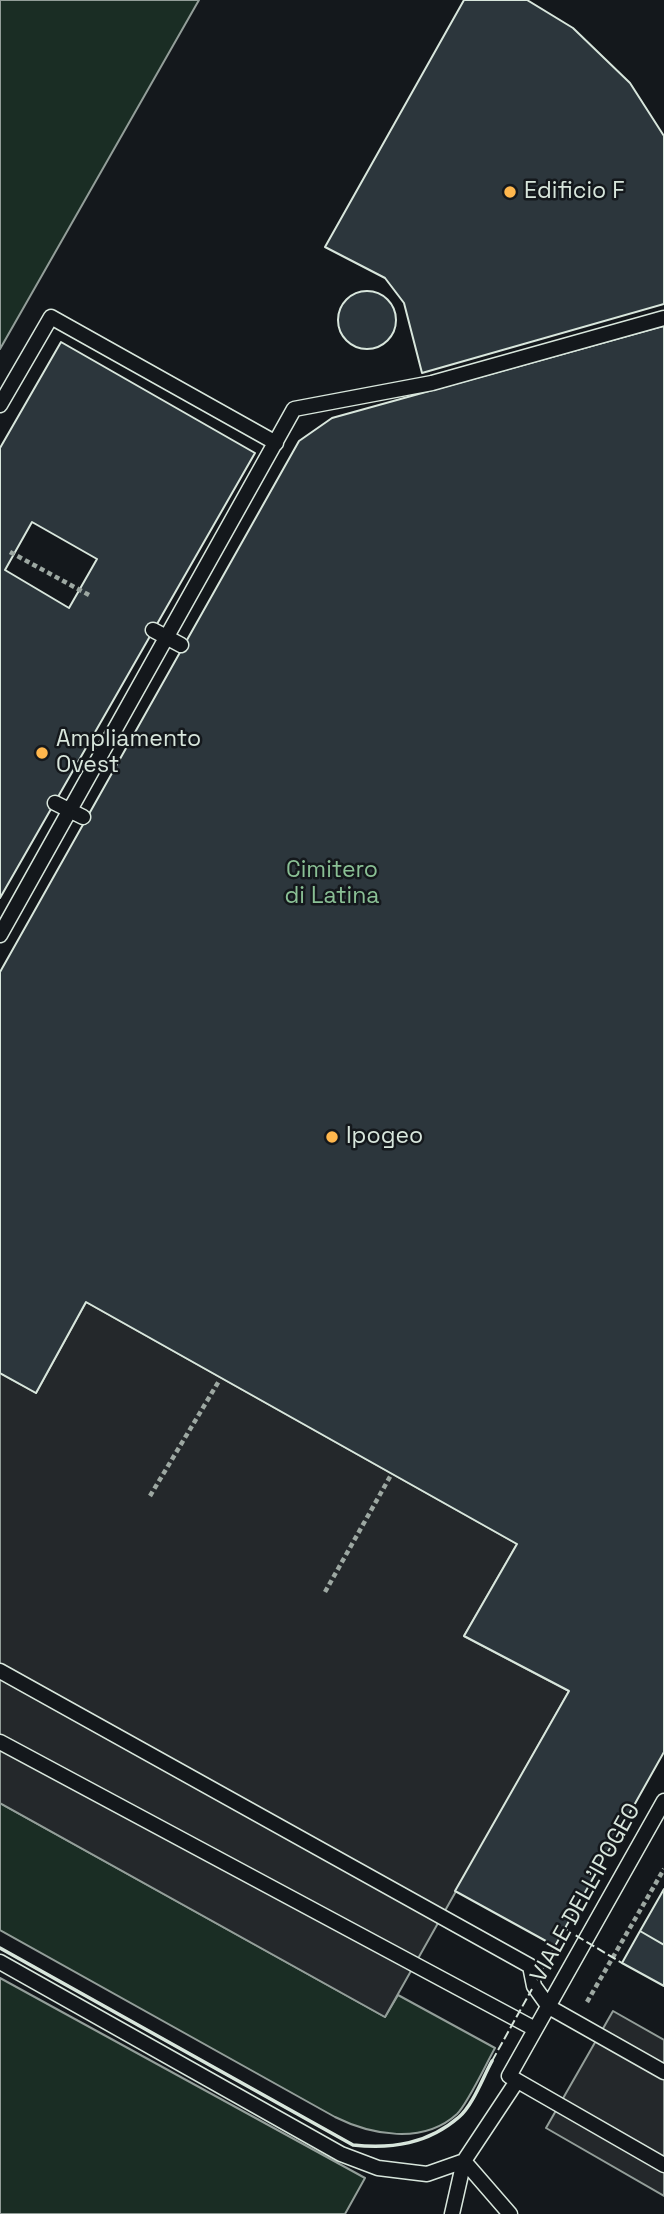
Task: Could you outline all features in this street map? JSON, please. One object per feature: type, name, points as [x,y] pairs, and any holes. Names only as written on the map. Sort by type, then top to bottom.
[{"type":"lane","points":[[0,405],[51,317],[276,443]]},
{"type":"lane","points":[[0,935],[77,814],[167,638],[294,409],[444,380],[664,318]]},
{"type":"lane","points":[[153,630],[181,645]]},
{"type":"lane","points":[[55,803],[77,814]]},
{"type":"lane","points":[[0,1671],[530,1966],[534,1986],[549,2007],[664,2072]]},
{"type":"lane","points":[[0,1742],[535,2029]]},
{"type":"lane","name":"VIALE DELL'IPOGEO","points":[[517,2081],[509,2076],[664,1801]]},
{"type":"lane","points":[[0,1962],[341,2154],[378,2168],[427,2174],[464,2161]]},
{"type":"lane","points":[[452,2214],[464,2161],[517,2081],[664,2165]]},
{"type":"lane","points":[[464,2161],[510,2214]]},
{"type":"path","points":[[10,552],[89,595]]},
{"type":"path","points":[[150,1496],[219,1381]]},
{"type":"path","points":[[325,1592],[391,1475]]},
{"type":"path","points":[[575,2022],[664,1869]]},
{"type":"green space","points":[[0,0],[199,0],[0,349]]},
{"type":"green space","points":[[0,1803],[385,2017],[398,1995],[495,2048],[466,2101],[457,2114],[429,2130],[397,2134],[349,2123],[0,1930]]},
{"type":"green space","points":[[0,1978],[365,2178],[345,2214],[0,2214]]},
{"type":"shaded area","points":[[86,1302],[517,1544],[464,1636],[569,1691],[385,2017],[0,1803],[0,1373],[36,1393]]},
{"type":"shaded area","points":[[613,2011],[664,2040],[664,2196],[546,2128]]},
{"type":"building","name":"Edificio F","points":[[464,0],[527,0],[573,28],[630,83],[664,136],[664,304],[422,373],[404,303],[385,278],[325,247]]},
{"type":"building","points":[[367,291],[383,296],[391,304],[396,320],[391,336],[383,344],[367,349],[351,344],[343,336],[338,320],[343,304],[351,296]]},
{"type":"building","name":"Cimitero di Latina","points":[[664,326],[664,1752],[555,1946],[455,1891],[569,1691],[464,1636],[517,1544],[86,1302],[36,1393],[0,1373],[0,972],[299,441],[332,418]]},
{"type":"building","name":"Ampliamento Ovest","points":[[61,342],[255,453],[0,898],[0,448]],"holes":[[[32,522],[97,559],[69,608],[5,570]]]},
{"type":"building","points":[[664,1889],[664,1945],[640,1931]]},
{"type":"building","points":[[640,1931],[664,1945],[664,1986],[622,1963]]},
{"type":"fence","points":[[565,1929],[622,1963]]},
{"type":"fence","points":[[537,1980],[555,1946]]},
{"type":"fence","points":[[492,2061],[532,1989]]},
{"type":"wall","points":[[0,1948],[353,2145],[409,2143],[447,2126],[469,2105],[492,2061]]},
{"type":"place","name":"Edificio F","points":[[510,192]]},
{"type":"place","name":"Ampliamento Ovest","points":[[42,753]]},
{"type":"place","name":"Ipogeo","points":[[332,1137]]}]
